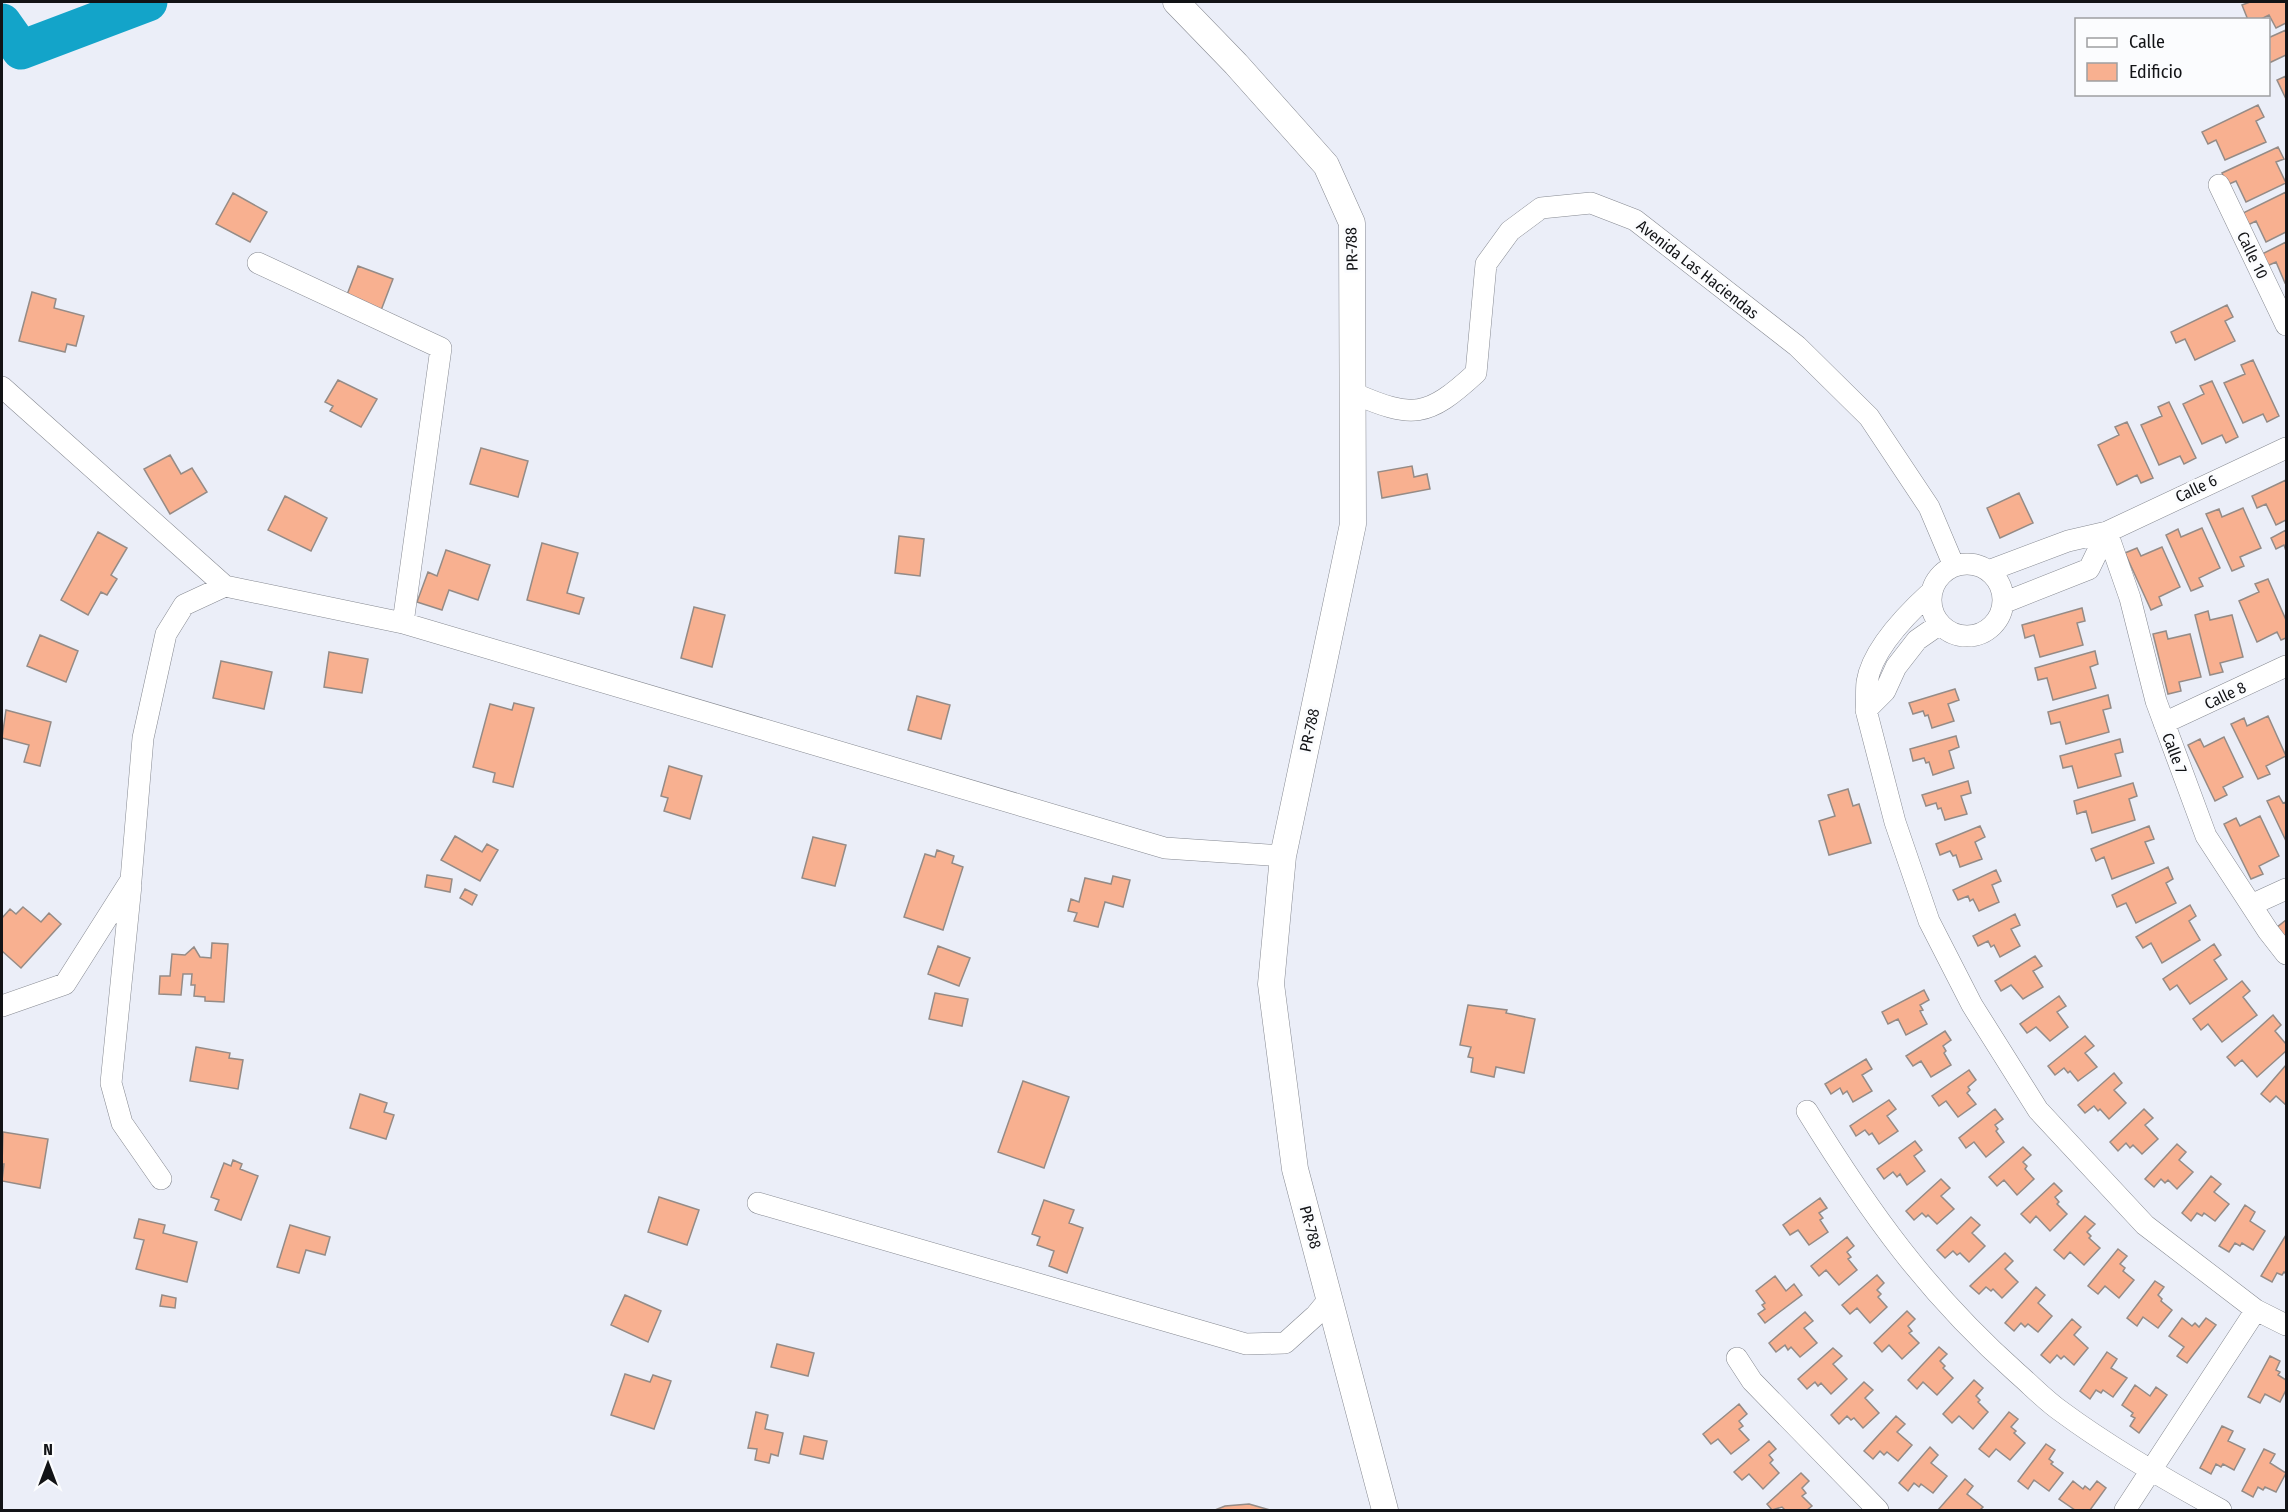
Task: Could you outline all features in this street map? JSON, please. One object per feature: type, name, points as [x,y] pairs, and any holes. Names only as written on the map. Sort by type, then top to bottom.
[{"type":"street","name":"PR-788","points":[[1176,2],[1236,64],[1326,165],[1352,223],[1353,524],[1283,856],[1271,984],[1295,1169],[1385,1510]]},
{"type":"street","name":"Calle 10","points":[[2219,185],[2286,325]]},
{"type":"street","name":"Avenida Las Haciendas","points":[[1353,393],[1389,409],[1421,411],[1447,400],[1476,373],[1486,264],[1510,231],[1541,208],[1591,203],[1635,220],[1797,346],[1869,417],[1929,507],[1953,566]]},
{"type":"street","points":[[258,263],[441,348],[403,623]]},
{"type":"street","points":[[2,387],[225,586],[403,623],[1165,848],[1283,856]]},
{"type":"street","name":"Calle 6","points":[[1988,571],[2068,541],[2107,532],[2286,448]]},
{"type":"street","points":[[2003,603],[2089,570],[2107,532]]},
{"type":"street","name":"Calle 7","points":[[2107,532],[2130,598],[2156,701],[2206,836],[2251,906],[2286,954]]},
{"type":"street","points":[[1887,661],[1903,618],[1931,592],[1944,572],[1953,566],[1977,566],[1988,571],[2002,591],[2003,603],[1994,625],[1972,636],[1960,636],[1940,624],[1933,615],[1931,592]]},
{"type":"street","points":[[161,1179],[122,1123],[111,1083],[142,738],[166,634],[184,606],[225,586]]},
{"type":"street","points":[[1940,624],[1887,661],[1868,680],[1866,710],[1895,822],[1929,921],[1972,1005],[2038,1110],[2145,1225],[2256,1310],[2286,1325]]},
{"type":"street","name":"Calle 8","points":[[2164,723],[2286,666]]},
{"type":"street","points":[[2,1006],[65,984],[131,880]]},
{"type":"street","points":[[2251,906],[2286,889]]},
{"type":"street","points":[[1807,1111],[1858,1194],[1914,1268],[1977,1338],[2060,1411],[2150,1471],[2221,1510]]},
{"type":"street","points":[[758,1203],[1246,1344],[1285,1343],[1316,1315],[1329,1298]]},
{"type":"street","points":[[2124,1510],[2256,1310]]},
{"type":"street","points":[[1737,1358],[1752,1381],[1878,1510]]},
{"type":"building","points":[[2250,2],[2286,2],[2286,23],[2276,28],[2269,15],[2263,18],[2247,18],[2242,5]]},
{"type":"building","points":[[2286,30],[2286,55],[2270,63],[2270,37]]},
{"type":"building","points":[[2286,76],[2286,99],[2277,80]]},
{"type":"building","points":[[2258,105],[2264,117],[2256,121],[2266,142],[2225,160],[2216,140],[2208,144],[2202,132]]},
{"type":"building","points":[[2278,147],[2284,159],[2276,162],[2286,183],[2246,202],[2236,181],[2227,185],[2222,173]]},
{"type":"building","points":[[2286,192],[2286,232],[2266,242],[2256,221],[2248,225],[2243,213]]},
{"type":"building","points":[[233,193],[267,212],[250,242],[216,224]]},
{"type":"building","points":[[2286,242],[2285,283],[2276,262],[2267,266],[2262,254]]},
{"type":"building","points":[[358,266],[393,279],[380,313],[345,300]]},
{"type":"building","points":[[32,292],[56,299],[54,308],[84,316],[76,346],[67,344],[65,352],[19,341]]},
{"type":"building","points":[[2227,305],[2233,317],[2225,321],[2235,341],[2195,360],[2185,339],[2176,343],[2171,332]]},
{"type":"building","points":[[2253,360],[2279,416],[2267,422],[2263,414],[2243,423],[2224,383],[2245,374],[2241,365]]},
{"type":"building","points":[[338,380],[377,399],[361,427],[330,411],[333,406],[325,402]]},
{"type":"building","points":[[2212,381],[2238,437],[2226,443],[2222,435],[2202,444],[2183,404],[2204,394],[2200,386]]},
{"type":"building","points":[[2169,402],[2196,458],[2184,464],[2180,456],[2159,465],[2141,425],[2162,416],[2158,407]]},
{"type":"building","points":[[2127,422],[2153,478],[2141,483],[2137,475],[2117,485],[2098,445],[2119,435],[2115,427]]},
{"type":"building","points":[[481,448],[528,461],[518,497],[470,484]]},
{"type":"building","points":[[170,455],[181,474],[192,468],[207,492],[170,514],[144,469]]},
{"type":"building","points":[[1412,466],[1414,477],[1427,474],[1430,489],[1382,498],[1378,472]]},
{"type":"building","points":[[2286,480],[2286,520],[2276,525],[2266,504],[2257,508],[2252,496]]},
{"type":"building","points":[[2019,493],[2033,523],[2000,538],[1987,508]]},
{"type":"building","points":[[285,496],[327,518],[311,551],[268,530]]},
{"type":"building","points":[[2243,508],[2261,548],[2240,557],[2244,566],[2232,571],[2206,514],[2219,509],[2222,517]]},
{"type":"building","points":[[2202,528],[2220,568],[2199,578],[2203,586],[2191,591],[2166,535],[2178,529],[2181,537]]},
{"type":"building","points":[[2286,530],[2286,551],[2284,545],[2276,549],[2271,538]]},
{"type":"building","points":[[98,532],[127,548],[111,575],[117,579],[107,595],[101,592],[88,615],[61,600]]},
{"type":"building","points":[[899,536],[924,539],[920,576],[895,573]]},
{"type":"building","points":[[542,543],[578,553],[567,593],[584,598],[579,614],[527,600]]},
{"type":"building","points":[[2162,547],[2180,587],[2159,597],[2162,605],[2151,610],[2125,553],[2137,548],[2141,556]]},
{"type":"building","points":[[446,550],[490,565],[478,600],[449,590],[442,610],[417,602],[428,572],[437,576]]},
{"type":"building","points":[[2268,579],[2286,620],[2286,638],[2281,640],[2277,632],[2257,642],[2239,601],[2259,592],[2255,584]]},
{"type":"building","points":[[694,607],[725,615],[712,667],[681,658]]},
{"type":"building","points":[[2082,608],[2085,621],[2077,623],[2083,645],[2040,657],[2034,635],[2025,638],[2022,625]]},
{"type":"building","points":[[2208,611],[2210,620],[2232,615],[2243,657],[2220,663],[2223,672],[2210,675],[2195,615]]},
{"type":"building","points":[[2166,631],[2168,639],[2190,634],[2201,677],[2179,682],[2181,691],[2168,694],[2153,634]]},
{"type":"building","points":[[40,635],[78,651],[66,682],[27,666]]},
{"type":"building","points":[[2095,651],[2098,664],[2090,667],[2096,688],[2053,700],[2047,678],[2038,680],[2035,668]]},
{"type":"building","points":[[329,652],[368,659],[362,693],[324,687]]},
{"type":"building","points":[[221,661],[272,672],[264,709],[213,698]]},
{"type":"building","points":[[1955,689],[1959,700],[1948,704],[1954,721],[1932,728],[1928,715],[1925,716],[1923,711],[1913,714],[1909,703]]},
{"type":"building","points":[[2108,695],[2111,708],[2103,710],[2109,732],[2066,744],[2060,722],[2051,724],[2048,712]]},
{"type":"building","points":[[917,696],[950,705],[941,739],[908,730]]},
{"type":"building","points":[[514,703],[534,708],[513,787],[493,782],[495,773],[473,767],[490,704],[512,710]]},
{"type":"building","points":[[6,710],[51,722],[40,766],[24,762],[29,745],[2,738]]},
{"type":"building","points":[[2268,716],[2286,756],[2266,766],[2270,774],[2258,779],[2231,724],[2244,718],[2247,726]]},
{"type":"building","points":[[1956,736],[1959,747],[1949,751],[1954,768],[1933,775],[1929,762],[1926,763],[1924,758],[1913,761],[1910,749]]},
{"type":"building","points":[[2224,737],[2243,777],[2223,787],[2227,795],[2215,801],[2188,745],[2200,739],[2204,747]]},
{"type":"building","points":[[2120,739],[2123,752],[2115,754],[2121,776],[2078,788],[2072,766],[2063,768],[2060,756]]},
{"type":"building","points":[[669,766],[702,776],[690,819],[664,811],[668,798],[661,796]]},
{"type":"building","points":[[1968,781],[1971,793],[1961,796],[1967,814],[1945,820],[1941,808],[1938,809],[1936,803],[1926,806],[1922,795]]},
{"type":"building","points":[[2133,783],[2137,796],[2129,799],[2135,820],[2092,833],[2086,811],[2077,814],[2074,801]]},
{"type":"building","points":[[1848,789],[1853,806],[1859,804],[1871,843],[1829,855],[1819,821],[1835,816],[1828,795]]},
{"type":"building","points":[[2279,796],[2283,803],[2286,802],[2286,841],[2267,801]]},
{"type":"building","points":[[2260,816],[2279,856],[2259,866],[2263,874],[2251,879],[2224,824],[2236,818],[2240,826]]},
{"type":"building","points":[[1980,826],[1985,837],[1975,842],[1982,859],[1960,867],[1956,855],[1953,856],[1950,851],[1940,855],[1936,844]]},
{"type":"building","points":[[2149,826],[2154,839],[2145,842],[2154,863],[2112,879],[2104,857],[2096,861],[2091,849]]},
{"type":"building","points":[[455,836],[482,852],[487,844],[498,850],[480,881],[441,860]]},
{"type":"building","points":[[813,837],[846,845],[835,886],[802,878]]},
{"type":"building","points":[[937,850],[954,856],[952,863],[963,867],[943,930],[904,917],[925,854],[935,857]]},
{"type":"building","points":[[2168,867],[2173,879],[2166,883],[2176,903],[2136,923],[2126,903],[2117,907],[2112,895]]},
{"type":"building","points":[[1996,870],[2001,881],[1992,885],[1999,902],[1979,911],[1973,899],[1970,901],[1968,896],[1958,900],[1953,890]]},
{"type":"building","points":[[427,875],[452,879],[450,892],[425,887]]},
{"type":"building","points":[[1113,876],[1130,880],[1123,907],[1105,902],[1098,927],[1074,921],[1077,913],[1068,911],[1071,899],[1079,902],[1085,878],[1111,884]]},
{"type":"building","points":[[465,889],[477,895],[472,905],[460,898]]},
{"type":"building","points":[[2190,905],[2196,916],[2189,921],[2200,940],[2162,963],[2151,943],[2143,948],[2136,937]]},
{"type":"building","points":[[23,907],[41,922],[49,913],[61,924],[21,968],[2,951],[2,918],[10,909],[16,914]]},
{"type":"building","points":[[2015,914],[2020,925],[2011,929],[2020,946],[2000,957],[1994,945],[1991,947],[1988,941],[1978,946],[1973,936]]},
{"type":"building","points":[[2286,920],[2286,941],[2276,928]]},
{"type":"building","points":[[212,943],[228,944],[224,1002],[205,1001],[205,997],[194,996],[195,985],[191,985],[192,974],[183,974],[181,995],[159,994],[160,976],[170,976],[172,954],[185,955],[194,947],[200,957],[211,958]]},
{"type":"building","points":[[2214,944],[2221,955],[2214,960],[2227,979],[2190,1004],[2177,985],[2170,990],[2163,979]]},
{"type":"building","points":[[938,946],[970,958],[959,986],[928,974]]},
{"type":"building","points":[[2035,956],[2042,966],[2033,971],[2043,987],[2023,999],[2011,985],[2001,991],[1995,981]]},
{"type":"building","points":[[2242,981],[2250,991],[2243,997],[2257,1015],[2222,1042],[2208,1024],[2201,1030],[2193,1019]]},
{"type":"building","points":[[1924,990],[1929,1000],[1920,1005],[1923,1010],[1920,1011],[1927,1024],[1906,1035],[1898,1019],[1888,1024],[1882,1012]]},
{"type":"building","points":[[935,993],[968,999],[962,1026],[929,1019]]},
{"type":"building","points":[[2059,996],[2066,1006],[2057,1012],[2068,1027],[2050,1041],[2036,1027],[2027,1033],[2020,1024]]},
{"type":"building","points":[[1468,1005],[1507,1010],[1506,1013],[1535,1019],[1524,1073],[1496,1067],[1494,1077],[1471,1072],[1473,1058],[1468,1057],[1471,1047],[1460,1045]]},
{"type":"building","points":[[2273,1015],[2281,1025],[2275,1031],[2286,1044],[2286,1051],[2257,1077],[2242,1060],[2235,1066],[2227,1057]]},
{"type":"building","points":[[1945,1031],[1951,1040],[1943,1046],[1946,1051],[1944,1053],[1951,1065],[1931,1077],[1921,1061],[1913,1066],[1906,1056]]},
{"type":"building","points":[[2085,1036],[2094,1046],[2085,1053],[2097,1067],[2078,1081],[2070,1071],[2068,1073],[2064,1068],[2055,1075],[2048,1066]]},
{"type":"building","points":[[196,1047],[230,1053],[229,1058],[243,1060],[238,1089],[190,1081]]},
{"type":"building","points":[[1866,1059],[1872,1069],[1862,1075],[1872,1091],[1853,1102],[1847,1091],[1843,1094],[1840,1088],[1831,1094],[1825,1084]]},
{"type":"building","points":[[2286,1065],[2286,1105],[2276,1096],[2270,1102],[2261,1094]]},
{"type":"building","points":[[1969,1070],[1976,1080],[1968,1087],[1970,1090],[1967,1093],[1976,1104],[1958,1117],[1946,1101],[1939,1106],[1932,1096]]},
{"type":"building","points":[[2114,1073],[2122,1083],[2114,1090],[2126,1103],[2109,1119],[2094,1106],[2085,1113],[2078,1105]]},
{"type":"building","points":[[1023,1081],[1069,1097],[1044,1168],[998,1152]]},
{"type":"building","points":[[360,1094],[387,1103],[384,1112],[394,1115],[386,1139],[350,1128]]},
{"type":"building","points":[[1889,1100],[1896,1109],[1887,1116],[1898,1131],[1879,1144],[1872,1133],[1869,1135],[1865,1130],[1856,1136],[1850,1126]]},
{"type":"building","points":[[1995,1109],[2003,1119],[1995,1125],[1998,1129],[1996,1131],[2004,1142],[1986,1157],[1974,1142],[1966,1148],[1959,1138]]},
{"type":"building","points":[[2144,1109],[2153,1118],[2145,1125],[2158,1139],[2142,1154],[2133,1145],[2130,1148],[2126,1143],[2118,1151],[2110,1142]]},
{"type":"building","points":[[3,1132],[48,1139],[40,1188],[2,1181]]},
{"type":"building","points":[[1915,1141],[1922,1150],[1914,1156],[1925,1171],[1907,1185],[1900,1174],[1897,1177],[1893,1172],[1884,1179],[1877,1169]]},
{"type":"building","points":[[2177,1144],[2186,1152],[2179,1160],[2193,1172],[2177,1189],[2168,1180],[2165,1183],[2161,1179],[2154,1187],[2145,1179]]},
{"type":"building","points":[[2023,1147],[2031,1155],[2023,1162],[2027,1166],[2025,1169],[2034,1179],[2017,1195],[2004,1180],[1997,1186],[1989,1177]]},
{"type":"building","points":[[233,1160],[242,1164],[240,1169],[258,1176],[241,1220],[215,1210],[219,1200],[211,1197],[224,1163],[231,1166]]},
{"type":"building","points":[[2211,1176],[2221,1184],[2214,1192],[2229,1204],[2215,1221],[2204,1213],[2202,1216],[2197,1213],[2191,1221],[2182,1213]]},
{"type":"building","points":[[1941,1179],[1950,1188],[1941,1196],[1954,1209],[1937,1224],[1928,1215],[1926,1217],[1922,1213],[1914,1220],[1906,1211]]},
{"type":"building","points":[[2054,1183],[2062,1191],[2055,1197],[2059,1202],[2057,1204],[2067,1214],[2050,1231],[2036,1216],[2030,1223],[2021,1214]]},
{"type":"building","points":[[659,1197],[699,1210],[687,1245],[648,1232]]},
{"type":"building","points":[[1820,1198],[1827,1208],[1819,1213],[1823,1218],[1820,1220],[1828,1232],[1809,1245],[1798,1230],[1790,1235],[1783,1225]]},
{"type":"building","points":[[1044,1200],[1074,1210],[1069,1223],[1083,1228],[1067,1273],[1049,1266],[1054,1251],[1037,1245],[1040,1237],[1032,1234]]},
{"type":"building","points":[[2245,1205],[2255,1212],[2250,1221],[2265,1231],[2253,1250],[2242,1243],[2240,1246],[2235,1243],[2229,1252],[2219,1246]]},
{"type":"building","points":[[2085,1216],[2095,1224],[2087,1232],[2091,1236],[2089,1238],[2100,1248],[2084,1265],[2070,1252],[2064,1259],[2054,1250]]},
{"type":"building","points":[[1971,1217],[1980,1225],[1972,1233],[1985,1246],[1969,1262],[1960,1253],[1957,1255],[1953,1251],[1945,1258],[1937,1250]]},
{"type":"building","points":[[139,1219],[165,1225],[163,1233],[197,1242],[187,1282],[136,1269],[144,1240],[134,1238]]},
{"type":"building","points":[[290,1225],[330,1237],[325,1255],[306,1250],[299,1273],[277,1267]]},
{"type":"building","points":[[2286,1235],[2286,1274],[2277,1273],[2272,1282],[2261,1276]]},
{"type":"building","points":[[1847,1237],[1854,1246],[1847,1252],[1851,1257],[1848,1259],[1857,1270],[1839,1285],[1826,1270],[1819,1276],[1811,1266]]},
{"type":"building","points":[[2118,1249],[2127,1256],[2120,1264],[2125,1268],[2123,1271],[2134,1280],[2119,1298],[2105,1286],[2098,1294],[2088,1286]]},
{"type":"building","points":[[2005,1253],[2013,1261],[2005,1269],[2018,1282],[2002,1298],[1993,1289],[1991,1291],[1986,1287],[1979,1294],[1970,1286]]},
{"type":"building","points":[[1877,1275],[1884,1283],[1877,1290],[1881,1294],[1878,1297],[1887,1307],[1870,1323],[1857,1308],[1850,1314],[1842,1305]]},
{"type":"building","points":[[1775,1276],[1786,1291],[1794,1284],[1802,1295],[1765,1323],[1758,1314],[1765,1309],[1762,1305],[1765,1303],[1756,1291]]},
{"type":"building","points":[[2155,1281],[2164,1287],[2158,1295],[2161,1301],[2172,1310],[2158,1328],[2143,1317],[2137,1326],[2127,1318]]},
{"type":"building","points":[[2036,1287],[2045,1295],[2038,1303],[2052,1316],[2038,1332],[2028,1324],[2025,1327],[2021,1323],[2014,1331],[2005,1323]]},
{"type":"building","points":[[162,1295],[176,1298],[175,1308],[160,1306]]},
{"type":"building","points":[[625,1295],[661,1311],[648,1342],[611,1325]]},
{"type":"building","points":[[1907,1311],[1915,1319],[1908,1326],[1912,1331],[1909,1333],[1919,1343],[1902,1359],[1889,1345],[1882,1352],[1874,1343]]},
{"type":"building","points":[[1805,1312],[1813,1321],[1804,1328],[1817,1343],[1800,1357],[1791,1347],[1788,1350],[1785,1345],[1776,1352],[1769,1343]]},
{"type":"building","points":[[2182,1318],[2192,1326],[2195,1323],[2199,1327],[2206,1318],[2216,1325],[2187,1363],[2177,1356],[2184,1347],[2169,1336]]},
{"type":"building","points":[[2072,1319],[2081,1327],[2074,1335],[2088,1348],[2074,1365],[2064,1356],[2061,1359],[2057,1355],[2050,1363],[2041,1355]]},
{"type":"building","points":[[777,1344],[814,1353],[808,1376],[771,1367]]},
{"type":"building","points":[[1939,1347],[1947,1354],[1940,1361],[1945,1366],[1943,1368],[1953,1378],[1937,1395],[1923,1382],[1917,1389],[1908,1380]]},
{"type":"building","points":[[1833,1348],[1842,1356],[1833,1364],[1847,1379],[1831,1394],[1821,1383],[1818,1386],[1815,1382],[1807,1389],[1798,1379]]},
{"type":"building","points":[[2107,1352],[2117,1359],[2111,1368],[2127,1378],[2113,1397],[2103,1390],[2101,1393],[2096,1390],[2090,1399],[2080,1391]]},
{"type":"building","points":[[2270,1356],[2280,1361],[2276,1370],[2280,1372],[2278,1375],[2286,1380],[2286,1390],[2280,1402],[2265,1394],[2260,1403],[2248,1397]]},
{"type":"building","points":[[625,1374],[650,1382],[653,1375],[671,1381],[654,1429],[611,1415]]},
{"type":"building","points":[[1974,1380],[1983,1388],[1976,1396],[1980,1400],[1978,1402],[1988,1412],[1973,1429],[1959,1416],[1952,1423],[1943,1414]]},
{"type":"building","points":[[1864,1382],[1873,1390],[1865,1398],[1879,1413],[1863,1428],[1854,1418],[1851,1420],[1847,1416],[1839,1424],[1831,1415]]},
{"type":"building","points":[[2135,1385],[2150,1396],[2156,1387],[2167,1395],[2139,1433],[2130,1426],[2135,1418],[2131,1416],[2133,1413],[2122,1405]]},
{"type":"building","points":[[1739,1404],[1747,1414],[1739,1421],[1743,1426],[1739,1429],[1749,1440],[1731,1454],[1718,1439],[1711,1444],[1703,1434]]},
{"type":"building","points":[[756,1412],[768,1415],[765,1429],[783,1433],[778,1456],[771,1454],[769,1463],[755,1460],[757,1449],[748,1448]]},
{"type":"building","points":[[2009,1412],[2018,1419],[2011,1427],[2016,1431],[2014,1433],[2025,1443],[2010,1460],[1996,1449],[1989,1457],[1979,1449]]},
{"type":"building","points":[[1896,1416],[1905,1424],[1897,1432],[1912,1445],[1898,1461],[1887,1452],[1884,1455],[1880,1451],[1873,1459],[1864,1451]]},
{"type":"building","points":[[2222,1426],[2233,1431],[2228,1441],[2245,1449],[2234,1470],[2223,1464],[2221,1467],[2216,1464],[2211,1474],[2200,1468]]},
{"type":"building","points":[[804,1436],[827,1441],[823,1459],[800,1454]]},
{"type":"building","points":[[1769,1441],[1776,1449],[1769,1455],[1773,1460],[1770,1463],[1779,1473],[1763,1489],[1749,1474],[1742,1480],[1734,1472]]},
{"type":"building","points":[[2046,1444],[2055,1450],[2049,1459],[2053,1462],[2051,1464],[2063,1473],[2049,1491],[2034,1480],[2028,1489],[2018,1481]]},
{"type":"building","points":[[1930,1447],[1938,1455],[1931,1463],[1947,1476],[1933,1493],[1921,1484],[1919,1487],[1914,1483],[1908,1491],[1899,1483]]},
{"type":"building","points":[[2264,1449],[2275,1454],[2270,1463],[2286,1473],[2276,1492],[2265,1487],[2263,1490],[2258,1487],[2253,1497],[2242,1491]]},
{"type":"building","points":[[1801,1473],[1809,1481],[1802,1488],[1806,1493],[1802,1496],[1812,1506],[1807,1510],[1785,1510],[1782,1507],[1772,1510],[1767,1504]]},
{"type":"building","points":[[1965,1479],[1973,1486],[1967,1494],[1983,1507],[1980,1510],[1938,1510]]},
{"type":"building","points":[[2073,1481],[2083,1489],[2085,1486],[2090,1490],[2097,1481],[2106,1488],[2090,1510],[2075,1510],[2059,1499]]},
{"type":"building","points":[[1249,1504],[1270,1510],[1215,1510],[1225,1506]]},
{"type":"waterway","points":[[2,23],[21,50],[148,2]]}]
